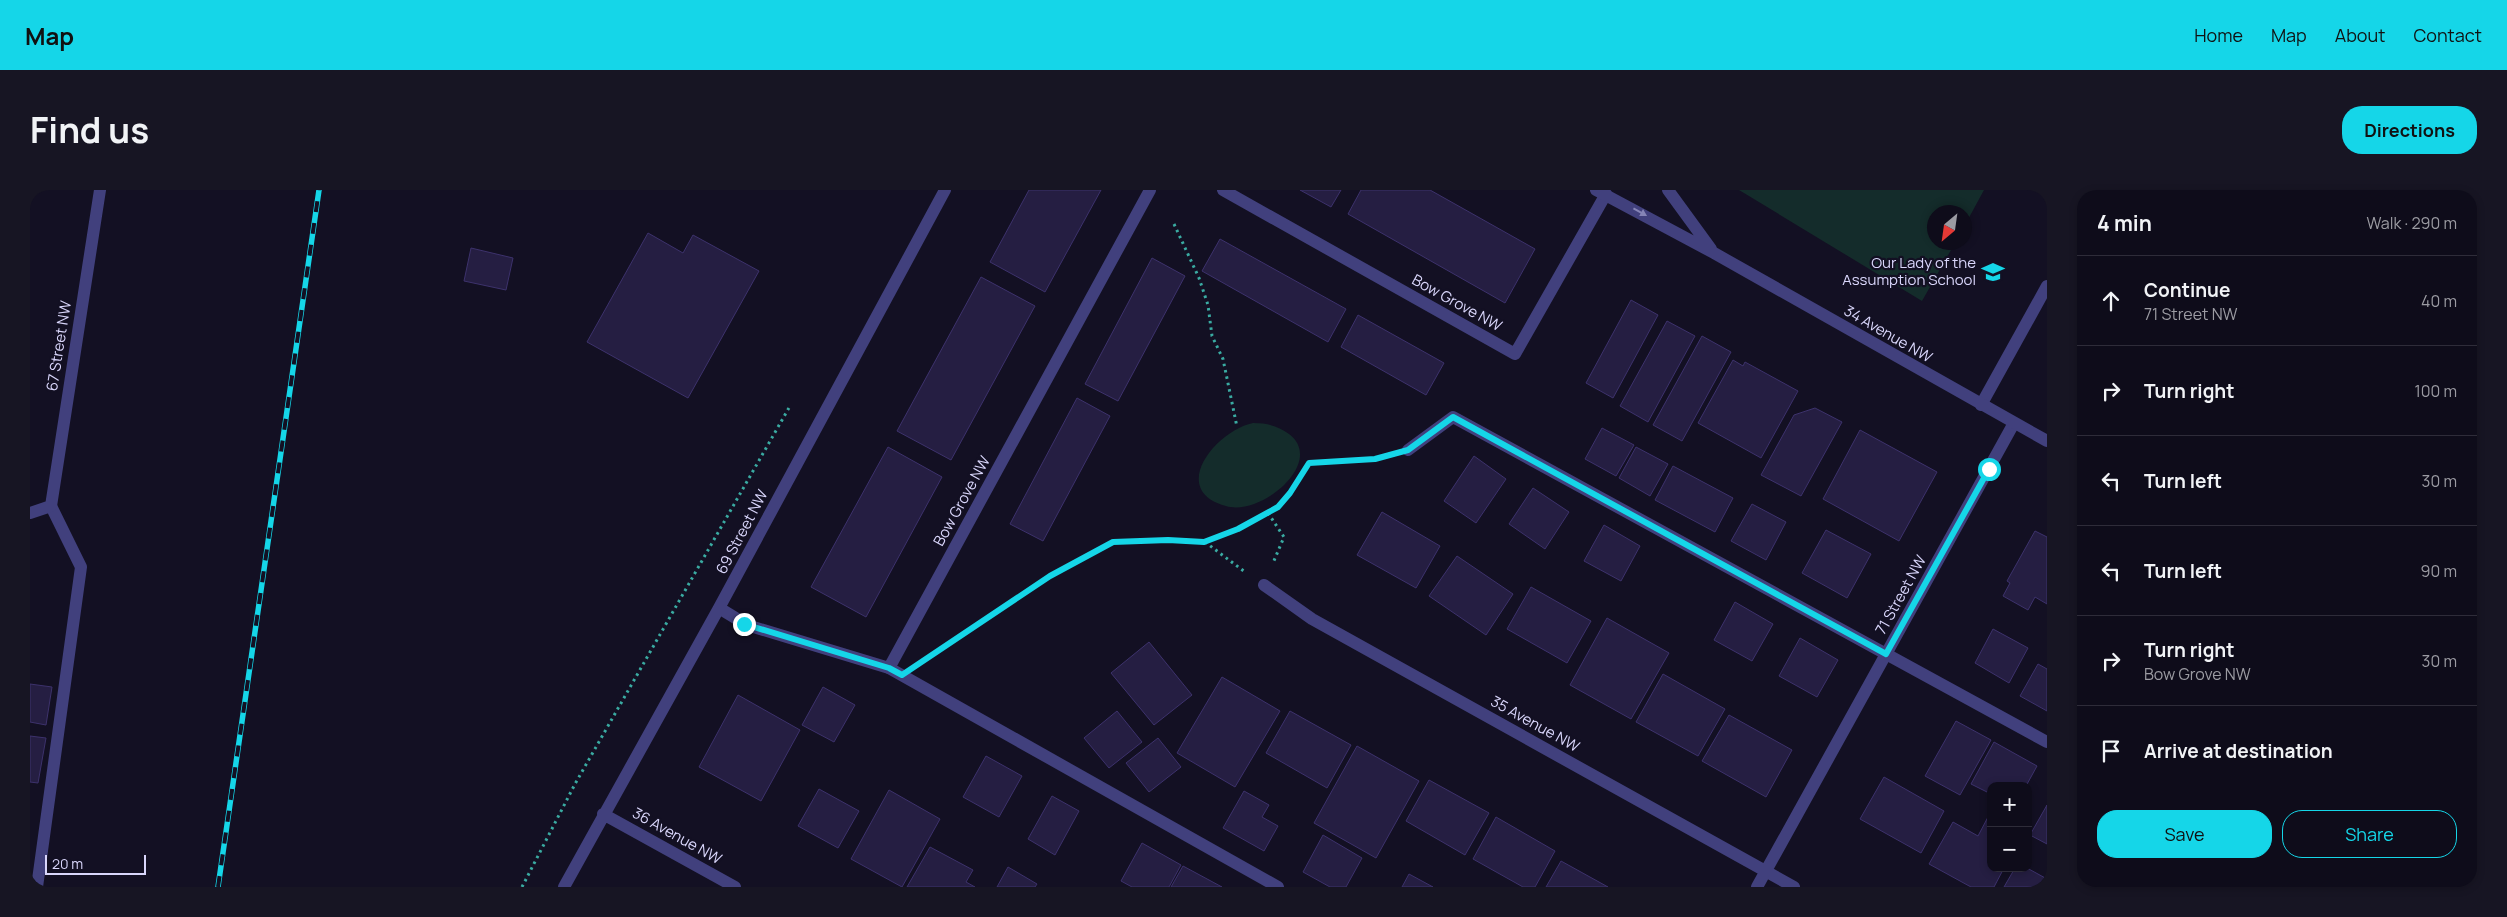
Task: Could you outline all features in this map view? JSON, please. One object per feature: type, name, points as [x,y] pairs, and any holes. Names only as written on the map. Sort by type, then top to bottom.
[{"type":"street","name":"67 Street NW","points":[[51,506],[100,190]]},
{"type":"street","name":"69 Street NW","points":[[564,887],[719,608],[945,190]]},
{"type":"street","name":"Bow Grove NW","points":[[889,668],[1150,190]]},
{"type":"street","name":"Bow Grove NW","points":[[1223,190],[1515,354],[1601,192]]},
{"type":"street","name":"34 Avenue NW","points":[[1668,190],[1714,253]]},
{"type":"street","name":"34 Avenue NW","points":[[1601,192],[1714,253],[2047,442]]},
{"type":"street","points":[[1981,405],[2047,286]]},
{"type":"street","points":[[1408,450],[1453,417],[2047,742]]},
{"type":"street","name":"71 Street NW","points":[[1757,887],[2014,423]]},
{"type":"street","points":[[30,513],[51,506],[81,567],[37,887]]},
{"type":"street","name":"35 Avenue NW","points":[[1264,585],[1312,619],[1794,887]]},
{"type":"street","points":[[719,608],[747,625],[889,668],[1278,887]]},
{"type":"street","name":"36 Avenue NW","points":[[603,814],[735,887]]},
{"type":"path","points":[[1174,224],[1199,278],[1208,304],[1212,336],[1223,359],[1237,427]]},
{"type":"path","points":[[522,887],[575,784],[790,406]]},
{"type":"path","points":[[902,675],[1050,576],[1113,542],[1168,540],[1204,542],[1238,529],[1278,507],[1290,493],[1309,463],[1375,459],[1408,450]]},
{"type":"path","points":[[1204,542],[1264,585],[1284,537],[1268,513]]},
{"type":"green space","points":[[1739,190],[1984,190],[1972,212],[1972,205],[1927,205],[1927,250],[1951,250],[1922,301]]},
{"type":"green space","points":[[1253,423],[1272,426],[1289,434],[1298,446],[1300,459],[1295,472],[1284,485],[1271,495],[1256,503],[1240,507],[1226,506],[1209,498],[1200,487],[1199,475],[1204,461],[1213,448],[1239,428]]},
{"type":"building","points":[[1029,190],[1101,190],[1045,292],[990,262]]},
{"type":"building","points":[[1300,190],[1341,190],[1331,207]]},
{"type":"building","points":[[1361,190],[1430,190],[1535,249],[1505,303],[1348,214]]},
{"type":"building","points":[[648,233],[683,253],[693,235],[759,271],[688,398],[587,342]]},
{"type":"building","points":[[1220,239],[1346,309],[1328,342],[1202,271]]},
{"type":"building","points":[[471,248],[513,258],[506,290],[464,281]]},
{"type":"building","points":[[1152,258],[1185,276],[1118,401],[1085,384]]},
{"type":"building","points":[[981,277],[1035,306],[951,460],[897,431]]},
{"type":"building","points":[[1631,300],[1658,315],[1613,398],[1586,383]]},
{"type":"building","points":[[1358,315],[1444,363],[1426,395],[1341,347]]},
{"type":"building","points":[[1667,321],[1695,336],[1648,422],[1620,406]]},
{"type":"building","points":[[1702,336],[1731,352],[1682,441],[1653,425]]},
{"type":"building","points":[[1733,360],[1743,366],[1745,362],[1798,391],[1761,458],[1698,423]]},
{"type":"building","points":[[1077,398],[1110,416],[1043,541],[1010,524]]},
{"type":"building","points":[[1815,408],[1842,422],[1801,496],[1761,475],[1794,415]]},
{"type":"building","points":[[1602,428],[1634,445],[1616,476],[1585,459]]},
{"type":"building","points":[[1860,430],[1937,472],[1899,541],[1823,499]]},
{"type":"building","points":[[888,447],[942,477],[866,617],[811,587]]},
{"type":"building","points":[[1636,447],[1668,464],[1650,496],[1619,478]]},
{"type":"building","points":[[1474,456],[1506,479],[1476,523],[1444,501]]},
{"type":"building","points":[[1673,466],[1733,498],[1715,532],[1655,500]]},
{"type":"building","points":[[1533,488],[1569,512],[1545,549],[1509,524]]},
{"type":"building","points":[[1752,504],[1786,522],[1766,560],[1731,541]]},
{"type":"building","points":[[1382,512],[1440,546],[1416,588],[1357,555]]},
{"type":"building","points":[[1604,525],[1640,546],[1621,581],[1584,561]]},
{"type":"building","points":[[1826,530],[1871,554],[1847,598],[1802,573]]},
{"type":"building","points":[[2035,531],[2047,537],[2047,604],[2035,597],[2028,610],[2003,596],[2010,583],[2007,581]]},
{"type":"building","points":[[1457,556],[1513,594],[1486,635],[1429,596]]},
{"type":"building","points":[[1531,587],[1591,621],[1567,663],[1507,629]]},
{"type":"building","points":[[1735,602],[1773,624],[1752,661],[1714,640]]},
{"type":"building","points":[[1607,618],[1669,653],[1631,719],[1570,685]]},
{"type":"building","points":[[1993,629],[2028,648],[2009,683],[1975,663]]},
{"type":"building","points":[[1800,638],[1838,660],[1817,697],[1779,676]]},
{"type":"building","points":[[1149,642],[1192,695],[1154,725],[1111,673]]},
{"type":"building","points":[[2038,664],[2047,669],[2047,711],[2020,696]]},
{"type":"building","points":[[1663,674],[1725,709],[1698,756],[1636,722]]},
{"type":"building","points":[[1222,677],[1280,711],[1235,787],[1177,753]]},
{"type":"building","points":[[30,684],[52,687],[46,725],[30,722]]},
{"type":"building","points":[[823,687],[855,705],[834,742],[802,725]]},
{"type":"building","points":[[738,695],[800,730],[761,801],[699,767]]},
{"type":"building","points":[[1117,711],[1142,742],[1109,768],[1084,738]]},
{"type":"building","points":[[1290,711],[1351,745],[1327,788],[1266,753]]},
{"type":"building","points":[[1729,715],[1792,750],[1766,797],[1702,761]]},
{"type":"building","points":[[1956,721],[1991,740],[1960,795],[1925,776]]},
{"type":"building","points":[[30,736],[46,738],[38,783],[30,782]]},
{"type":"building","points":[[1158,738],[1181,767],[1149,792],[1126,763]]},
{"type":"building","points":[[1994,742],[2037,766],[2028,782],[1987,782],[1987,792],[1971,784]]},
{"type":"building","points":[[1357,746],[1419,781],[1376,858],[1314,823]]},
{"type":"building","points":[[986,756],[1022,776],[999,817],[963,797]]},
{"type":"building","points":[[1884,777],[1944,811],[1921,853],[1860,819]]},
{"type":"building","points":[[1429,780],[1489,813],[1465,855],[1406,821]]},
{"type":"building","points":[[819,789],[859,811],[838,848],[798,826]]},
{"type":"building","points":[[889,790],[940,819],[902,887],[851,859]]},
{"type":"building","points":[[1244,791],[1269,805],[1262,817],[1278,826],[1264,851],[1223,828]]},
{"type":"building","points":[[1052,796],[1079,811],[1055,855],[1028,839]]},
{"type":"building","points":[[2047,805],[2047,844],[2032,836],[2032,831]]},
{"type":"building","points":[[1496,817],[1555,851],[1535,887],[1523,887],[1473,859]]},
{"type":"building","points":[[1987,819],[1987,872],[2002,872],[1994,887],[1971,887],[1929,864],[1953,822],[1978,836]]},
{"type":"building","points":[[1323,835],[1362,858],[1346,887],[1330,887],[1303,872]]},
{"type":"building","points":[[1142,843],[1181,865],[1169,887],[1132,887],[1121,881]]},
{"type":"building","points":[[930,847],[973,870],[966,882],[975,887],[907,887]]},
{"type":"building","points":[[1561,861],[1608,887],[1546,887]]},
{"type":"building","points":[[1183,866],[1222,887],[1171,887]]},
{"type":"building","points":[[1008,867],[1037,884],[1035,887],[997,887]]},
{"type":"building","points":[[2032,871],[2047,879],[2047,887],[2004,887],[2013,872]]},
{"type":"building","points":[[1409,874],[1433,887],[1402,887]]},
{"type":"railway","points":[[218,887],[319,190]]},
{"type":"place","name":"Our Lady of the Assumption School","points":[[1993,272]]},
{"type":"route","points":[[744,624],[889,668],[902,675],[1050,576],[1113,542],[1168,540],[1204,542],[1238,529],[1278,507],[1290,493],[1309,463],[1375,459],[1408,450],[1453,417],[1886,654],[1989,469]]}]
